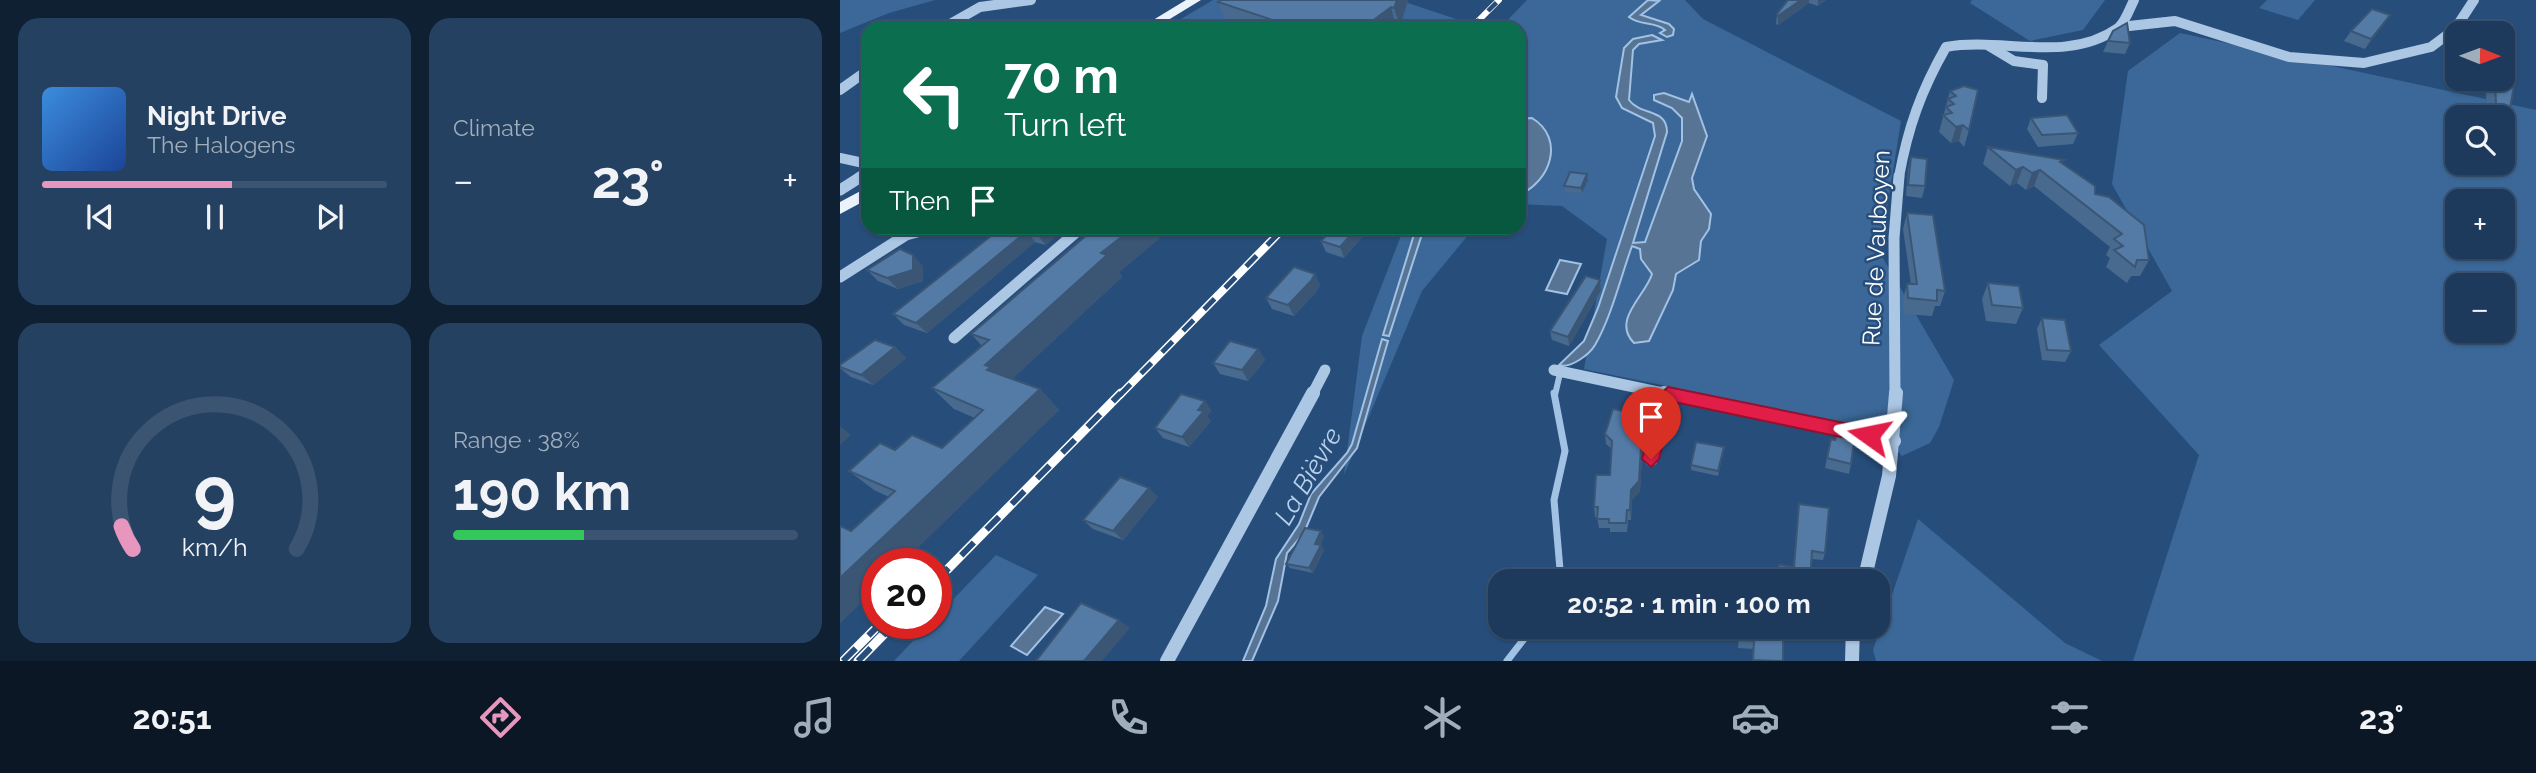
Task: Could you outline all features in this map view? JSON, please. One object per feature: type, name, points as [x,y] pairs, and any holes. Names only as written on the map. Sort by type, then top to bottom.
[{"type":"main road","points":[[1157,21],[1188,1]]},
{"type":"main road","points":[[840,209],[861,196]]},
{"type":"street","points":[[956,21],[980,8],[1031,0]]},
{"type":"street","points":[[2120,27],[2134,0]]},
{"type":"street","name":"Rue de Vauboyen","points":[[1867,569],[1894,441],[1896,203],[1905,134],[1946,47],[1963,44],[2059,48],[2091,41],[2120,27],[2175,21],[2289,57],[2364,63],[2431,47],[2455,29],[2474,0]]},
{"type":"street","points":[[1989,46],[2014,61],[2043,65],[2042,99]]},
{"type":"street","points":[[840,90],[861,75]]},
{"type":"street","points":[[840,158],[861,162]]},
{"type":"street","points":[[840,190],[861,176]]},
{"type":"street","points":[[840,277],[906,235]]},
{"type":"street","points":[[954,338],[1074,235]]},
{"type":"street","points":[[1167,661],[1325,370]]},
{"type":"street","points":[[1559,372],[1894,441]]},
{"type":"street","points":[[1651,459],[1668,394]]},
{"type":"street","points":[[1852,661],[1853,639]]},
{"type":"shaded area","points":[[840,0],[935,0],[869,21],[861,21],[861,24],[840,33]]},
{"type":"shaded area","points":[[1213,0],[1399,0],[1456,19],[1180,21]]},
{"type":"shaded area","points":[[1527,0],[1685,0],[1703,19],[1901,121],[1880,253],[1954,380],[1939,427],[1930,443],[1902,456],[1878,430],[1584,369],[1607,239],[1562,206],[1526,204],[1526,21],[1507,21]]},
{"type":"shaded area","points":[[1648,0],[1659,1],[1641,15],[1669,24],[1674,29],[1673,35],[1667,37],[1660,33],[1665,30],[1661,27],[1629,17]]},
{"type":"shaded area","points":[[1972,0],[2105,0],[2083,30],[2030,41],[1970,3]]},
{"type":"shaded area","points":[[2267,0],[2315,0],[2298,20],[2259,8]]},
{"type":"shaded area","points":[[2180,33],[2513,105],[2445,105],[2445,175],[2515,175],[2515,105],[2536,110],[2536,661],[2133,661],[2199,455],[2099,345],[2172,291],[2112,184],[2128,71]]},
{"type":"shaded area","points":[[1652,35],[1662,40],[1639,44],[1633,50],[1629,100],[1663,119],[1667,132],[1633,243],[1645,242],[1682,141],[1682,118],[1672,108],[1654,100],[1654,95],[1664,93],[1689,102],[1692,94],[1707,136],[1692,178],[1694,189],[1711,214],[1709,229],[1701,241],[1699,260],[1676,274],[1673,290],[1649,341],[1634,343],[1626,325],[1632,308],[1652,274],[1641,259],[1640,249],[1632,246],[1611,310],[1595,345],[1579,360],[1568,365],[1559,365],[1584,341],[1598,308],[1655,136],[1653,123],[1622,108],[1616,97],[1624,48],[1633,39]]},
{"type":"shaded area","points":[[1526,118],[1532,118],[1542,127],[1549,137],[1551,148],[1546,170],[1526,191]]},
{"type":"shaded area","points":[[1401,235],[1468,235],[1422,291],[1344,475],[1362,336]]},
{"type":"shaded area","points":[[1414,235],[1422,235],[1389,336],[1383,335]]},
{"type":"shaded area","points":[[1560,260],[1581,264],[1567,294],[1546,290]]},
{"type":"shaded area","points":[[1382,339],[1388,341],[1357,448],[1319,497],[1304,533],[1287,553],[1278,601],[1252,661],[1243,661],[1266,606],[1276,559],[1299,524],[1311,494],[1352,444]]},
{"type":"shaded area","points":[[1918,519],[2065,643],[2102,661],[1876,661],[1873,650],[1877,639],[1890,639],[1890,601]]},
{"type":"shaded area","points":[[996,555],[1038,575],[959,661],[894,661],[915,639],[952,639],[952,600]]},
{"type":"shaded area","points":[[1045,607],[1063,614],[1027,655],[1011,646]]},
{"type":"building","points":[[1397,0],[1394,8],[1391,7],[1372,21],[1276,21],[1218,2]]},
{"type":"building","points":[[1788,0],[1801,0],[1778,16],[1777,14]]},
{"type":"building","points":[[2372,9],[2390,15],[2371,39],[2351,31]]},
{"type":"building","points":[[2127,23],[2130,43],[2108,41],[2113,31]]},
{"type":"building","points":[[1964,86],[1978,90],[1969,130],[1963,125],[1956,127],[1943,115],[1952,113],[1946,107],[1954,104],[1948,99],[1956,96],[1950,91]]},
{"type":"building","points":[[2495,91],[2513,91],[2511,105],[2496,104]]},
{"type":"building","points":[[2067,115],[2078,133],[2042,135],[2031,118]]},
{"type":"building","points":[[1988,147],[2064,160],[2060,162],[2095,186],[2095,194],[2109,197],[2144,225],[2149,260],[2137,260],[2135,267],[2114,250],[2123,246],[2114,239],[2122,234],[2040,170],[2032,173],[2023,167],[2016,170]]},
{"type":"building","points":[[1911,157],[1927,159],[1925,186],[1908,185]]},
{"type":"building","points":[[1570,172],[1587,174],[1581,188],[1564,186]]},
{"type":"building","points":[[1907,213],[1933,215],[1945,291],[1937,290],[1937,301],[1908,298],[1907,284],[1917,284]]},
{"type":"building","points":[[992,235],[1022,235],[916,323],[893,314]]},
{"type":"building","points":[[1087,235],[1124,235],[1101,253],[1107,255],[985,365],[991,367],[987,370],[1040,389],[872,548],[861,548],[861,558],[840,578],[840,526],[851,531],[895,491],[849,471],[880,443],[895,450],[912,435],[942,448],[983,410],[932,388],[989,340],[971,334]]},
{"type":"building","points":[[1327,235],[1351,235],[1340,247],[1321,241]]},
{"type":"building","points":[[900,249],[913,255],[913,270],[887,278],[867,270]]},
{"type":"building","points":[[1294,267],[1315,274],[1288,305],[1266,298]]},
{"type":"building","points":[[1586,276],[1600,280],[1568,337],[1550,331]]},
{"type":"building","points":[[1988,283],[2019,286],[2023,308],[1992,305]]},
{"type":"building","points":[[2042,318],[2065,320],[2071,351],[2047,350]]},
{"type":"building","points":[[875,340],[895,347],[861,375],[840,367],[840,365]]},
{"type":"building","points":[[1230,341],[1258,349],[1242,370],[1213,363]]},
{"type":"building","points":[[1181,394],[1205,401],[1198,410],[1204,411],[1182,437],[1155,428]]},
{"type":"building","points":[[1613,409],[1649,416],[1641,447],[1639,481],[1631,490],[1626,523],[1609,523],[1609,519],[1597,519],[1598,507],[1594,507],[1596,475],[1610,475],[1612,441],[1605,434]]},
{"type":"building","points":[[1839,430],[1855,434],[1851,464],[1827,458],[1831,439],[1835,440]]},
{"type":"building","points":[[1696,442],[1724,447],[1718,471],[1691,465]]},
{"type":"building","points":[[1120,477],[1149,488],[1113,531],[1083,520]]},
{"type":"building","points":[[1799,504],[1829,508],[1825,553],[1812,551],[1811,569],[1779,569],[1779,565],[1794,567]]},
{"type":"building","points":[[1305,528],[1321,531],[1315,544],[1321,545],[1309,568],[1286,564]]},
{"type":"building","points":[[1081,603],[1119,620],[1084,661],[1036,661]]},
{"type":"building","points":[[1783,639],[1783,661],[1753,660],[1754,641],[1739,640]]},
{"type":"waterway","points":[[1555,395],[1561,369]]},
{"type":"waterway","points":[[1554,393],[1565,451],[1554,500],[1560,569]]},
{"type":"waterway","points":[[1507,661],[1524,639]]},
{"type":"railway","points":[[1478,21],[1499,0]]},
{"type":"railway","points":[[1120,395],[1277,235]]},
{"type":"railway","points":[[952,565],[1121,393]]},
{"type":"railway","points":[[843,661],[865,639]]},
{"type":"railway","points":[[858,661],[879,639]]},
{"type":"route","points":[[1651,459],[1668,394],[1869,435]]},
{"type":"water label","name":"La Bièvre","points":[[1308,476]]}]
